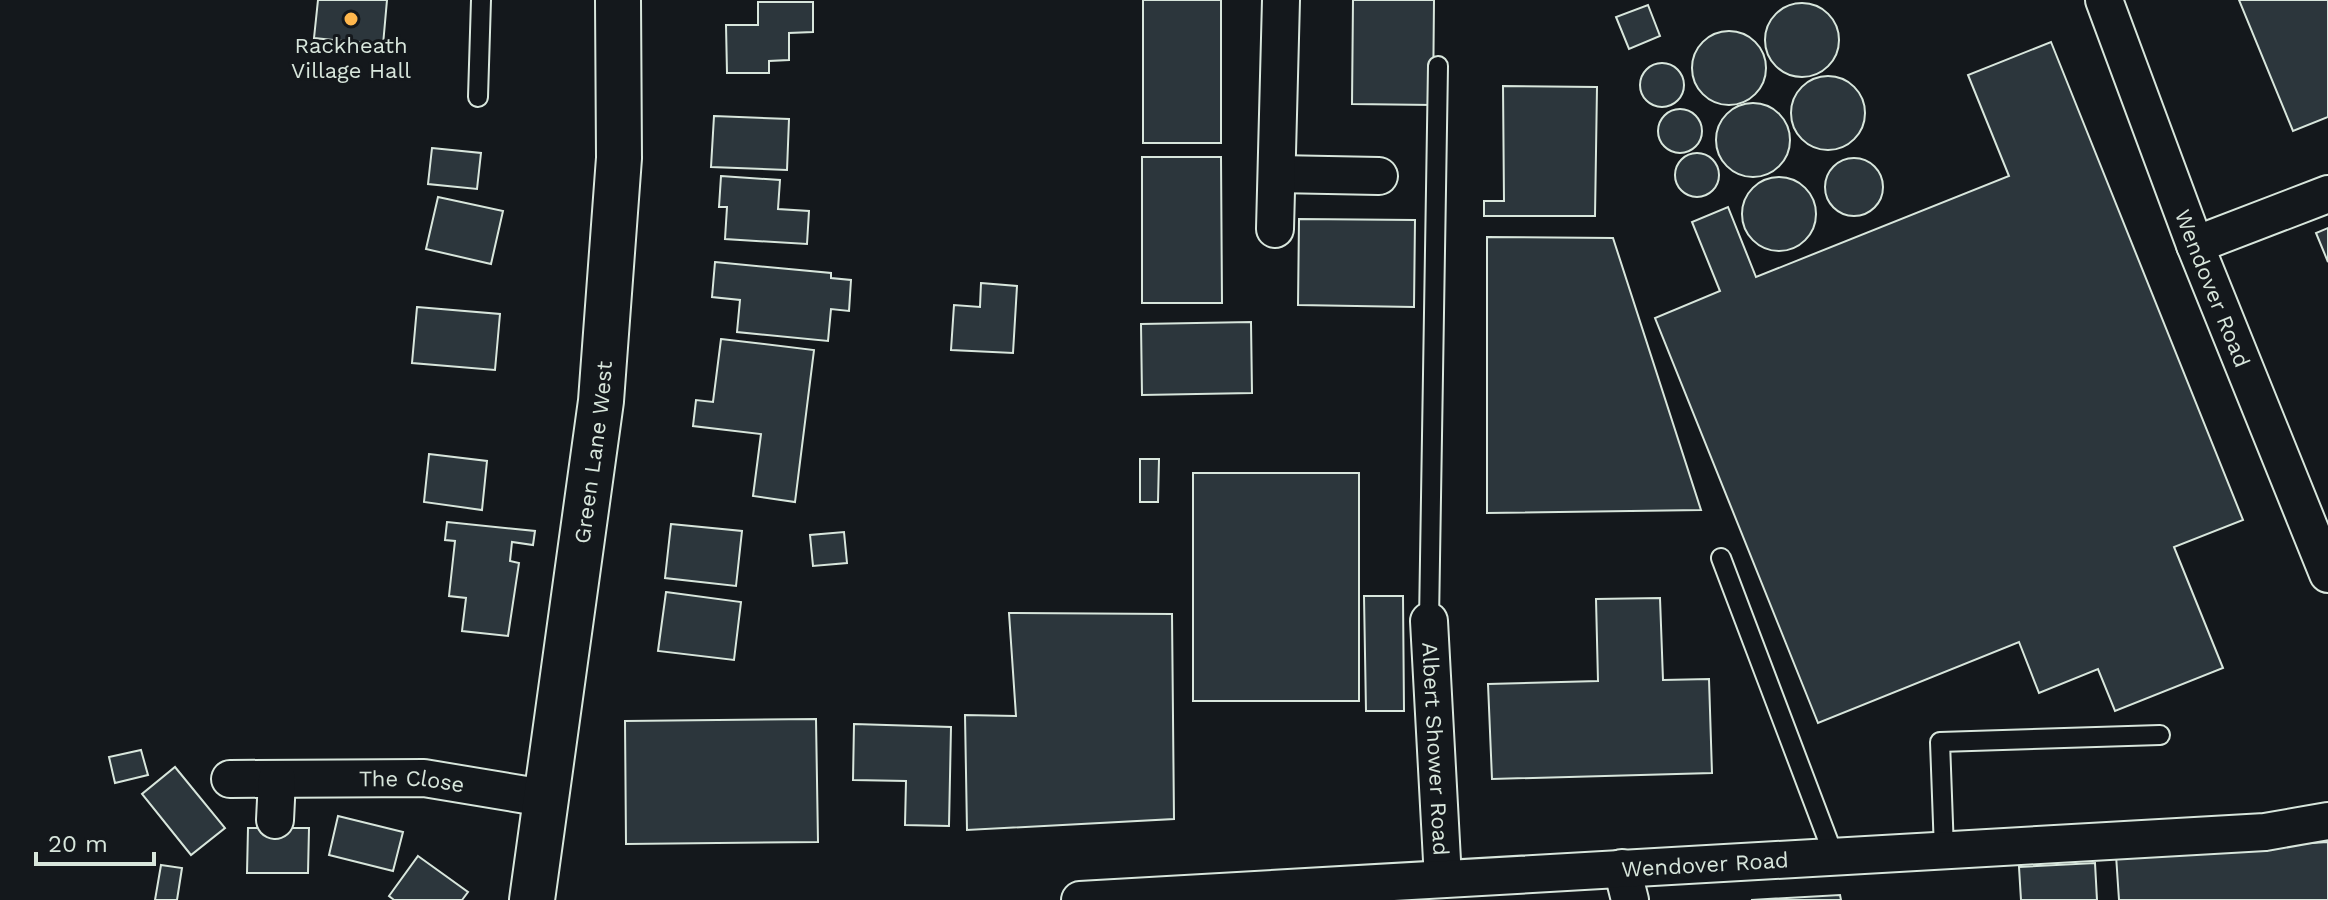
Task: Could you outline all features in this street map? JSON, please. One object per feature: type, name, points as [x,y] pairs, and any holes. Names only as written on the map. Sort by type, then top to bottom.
[{"type":"street","name":"Green Lane West","points":[[532,900],[601,401],[619,158],[618,0]]},
{"type":"street","points":[[1275,229],[1281,0]]},
{"type":"street","name":"Wendover Road","points":[[2104,0],[2195,245],[2328,574]]},
{"type":"street","points":[[1277,174],[1379,176]]},
{"type":"street","points":[[2195,245],[2328,194]]},
{"type":"street","name":"Albert Shower Road","points":[[1429,621],[1443,879]]},
{"type":"street","name":"The Close","points":[[230,779],[424,778],[544,798]]},
{"type":"street","points":[[275,820],[277,779]]},
{"type":"street","name":"Wendover Road","points":[[1080,900],[1279,894],[1443,879],[1626,884],[1834,856],[2265,832],[2328,821]]},
{"type":"lane","points":[[478,97],[481,0]]},
{"type":"lane","points":[[1429,621],[1438,66]]},
{"type":"lane","points":[[1721,558],[1834,856]]},
{"type":"lane","points":[[1944,850],[1940,742],[2160,735]]},
{"type":"building","name":"Rackheath Village Hall","points":[[318,0],[387,0],[383,45],[314,38]]},
{"type":"building","points":[[1143,0],[1221,0],[1221,143],[1143,143]]},
{"type":"building","points":[[1353,0],[1434,0],[1433,105],[1352,104]]},
{"type":"building","points":[[2239,0],[2328,0],[2328,117],[2293,131]]},
{"type":"building","points":[[758,2],[813,2],[813,32],[789,33],[789,60],[769,61],[769,73],[727,73],[726,25],[758,25]]},
{"type":"building","points":[[1802,3],[1823,9],[1833,19],[1839,40],[1833,61],[1823,71],[1802,77],[1781,71],[1771,61],[1765,40],[1771,19],[1781,9]]},
{"type":"building","points":[[1648,5],[1660,36],[1629,49],[1616,17]]},
{"type":"building","points":[[1729,31],[1750,37],[1760,47],[1766,68],[1760,89],[1750,99],[1729,105],[1708,99],[1698,89],[1692,68],[1698,47],[1708,37]]},
{"type":"building","points":[[2051,42],[2243,520],[2174,547],[2223,668],[2115,711],[2098,669],[2039,693],[2019,642],[1818,723],[1655,318],[1720,291],[1692,222],[1728,207],[1756,277],[2009,176],[1968,75]]},
{"type":"building","points":[[1662,63],[1678,69],[1684,85],[1678,101],[1662,107],[1646,101],[1640,85],[1646,69]]},
{"type":"building","points":[[1828,76],[1849,82],[1859,92],[1865,113],[1859,134],[1849,144],[1828,150],[1807,144],[1797,134],[1791,113],[1797,92],[1807,82]]},
{"type":"building","points":[[1503,86],[1597,87],[1595,216],[1484,216],[1484,201],[1504,201]]},
{"type":"building","points":[[1753,103],[1774,109],[1784,119],[1790,140],[1784,161],[1774,171],[1753,177],[1732,171],[1722,161],[1716,140],[1722,119],[1732,109]]},
{"type":"building","points":[[1680,109],[1696,115],[1702,131],[1696,147],[1680,153],[1664,147],[1658,131],[1664,115]]},
{"type":"building","points":[[714,116],[789,119],[787,170],[711,167]]},
{"type":"building","points":[[432,148],[481,153],[477,189],[428,184]]},
{"type":"building","points":[[1697,153],[1712,160],[1719,175],[1712,190],[1697,197],[1682,190],[1675,175],[1682,160]]},
{"type":"building","points":[[1142,157],[1221,157],[1222,303],[1142,303]]},
{"type":"building","points":[[1854,158],[1875,166],[1883,187],[1875,208],[1854,216],[1833,208],[1825,187],[1833,166]]},
{"type":"building","points":[[721,176],[780,180],[778,209],[809,211],[807,244],[725,239],[727,207],[719,207]]},
{"type":"building","points":[[1779,177],[1800,183],[1810,193],[1816,214],[1810,235],[1800,245],[1779,251],[1758,245],[1748,235],[1742,214],[1748,193],[1758,183]]},
{"type":"building","points":[[438,197],[503,211],[491,264],[426,249]]},
{"type":"building","points":[[1299,219],[1415,220],[1414,307],[1298,305]]},
{"type":"building","points":[[2328,228],[2328,262],[2316,233]]},
{"type":"building","points":[[1487,237],[1613,238],[1701,510],[1487,513]]},
{"type":"building","points":[[715,262],[831,273],[831,278],[851,280],[849,311],[831,309],[828,341],[737,332],[740,300],[712,297]]},
{"type":"building","points":[[981,283],[1017,286],[1013,353],[951,350],[954,305],[980,307]]},
{"type":"building","points":[[417,307],[500,314],[495,370],[412,363]]},
{"type":"building","points":[[1251,322],[1252,393],[1142,395],[1141,324]]},
{"type":"building","points":[[721,339],[814,350],[795,502],[753,496],[761,434],[693,426],[696,400],[713,402]]},
{"type":"building","points":[[429,454],[487,461],[482,510],[424,502]]},
{"type":"building","points":[[1140,459],[1159,459],[1158,502],[1140,502]]},
{"type":"building","points":[[1193,473],[1359,473],[1359,701],[1193,701]]},
{"type":"building","points":[[447,522],[535,531],[533,545],[512,542],[510,561],[519,563],[508,636],[462,631],[466,598],[449,596],[455,541],[445,540]]},
{"type":"building","points":[[671,524],[742,531],[736,586],[665,578]]},
{"type":"building","points":[[844,532],[847,563],[813,566],[810,535]]},
{"type":"building","points":[[666,592],[741,602],[734,660],[658,651]]},
{"type":"building","points":[[1364,596],[1403,596],[1404,711],[1366,711]]},
{"type":"building","points":[[1660,598],[1663,680],[1709,679],[1712,773],[1492,779],[1488,684],[1598,681],[1596,599]]},
{"type":"building","points":[[1009,613],[1172,614],[1174,819],[967,830],[965,715],[1016,716]]},
{"type":"building","points":[[816,719],[818,842],[626,844],[625,721]]},
{"type":"building","points":[[854,724],[951,727],[949,826],[905,825],[906,781],[853,780]]},
{"type":"building","points":[[141,750],[148,775],[115,783],[109,757]]},
{"type":"building","points":[[175,767],[225,828],[191,855],[142,794]]},
{"type":"building","points":[[338,816],[403,832],[393,871],[329,855]]},
{"type":"building","points":[[248,828],[309,828],[308,873],[247,873]]},
{"type":"building","points":[[2328,842],[2328,900],[2119,900],[2116,855]]},
{"type":"building","points":[[418,856],[468,892],[462,900],[394,900],[389,896]]},
{"type":"building","points":[[2095,863],[2097,900],[2021,900],[2019,867]]},
{"type":"building","points":[[161,865],[182,868],[177,900],[155,900]]},
{"type":"building","points":[[1840,895],[1841,900],[1751,900]]},
{"type":"place","name":"Rackheath Village Hall","points":[[351,19]]}]
